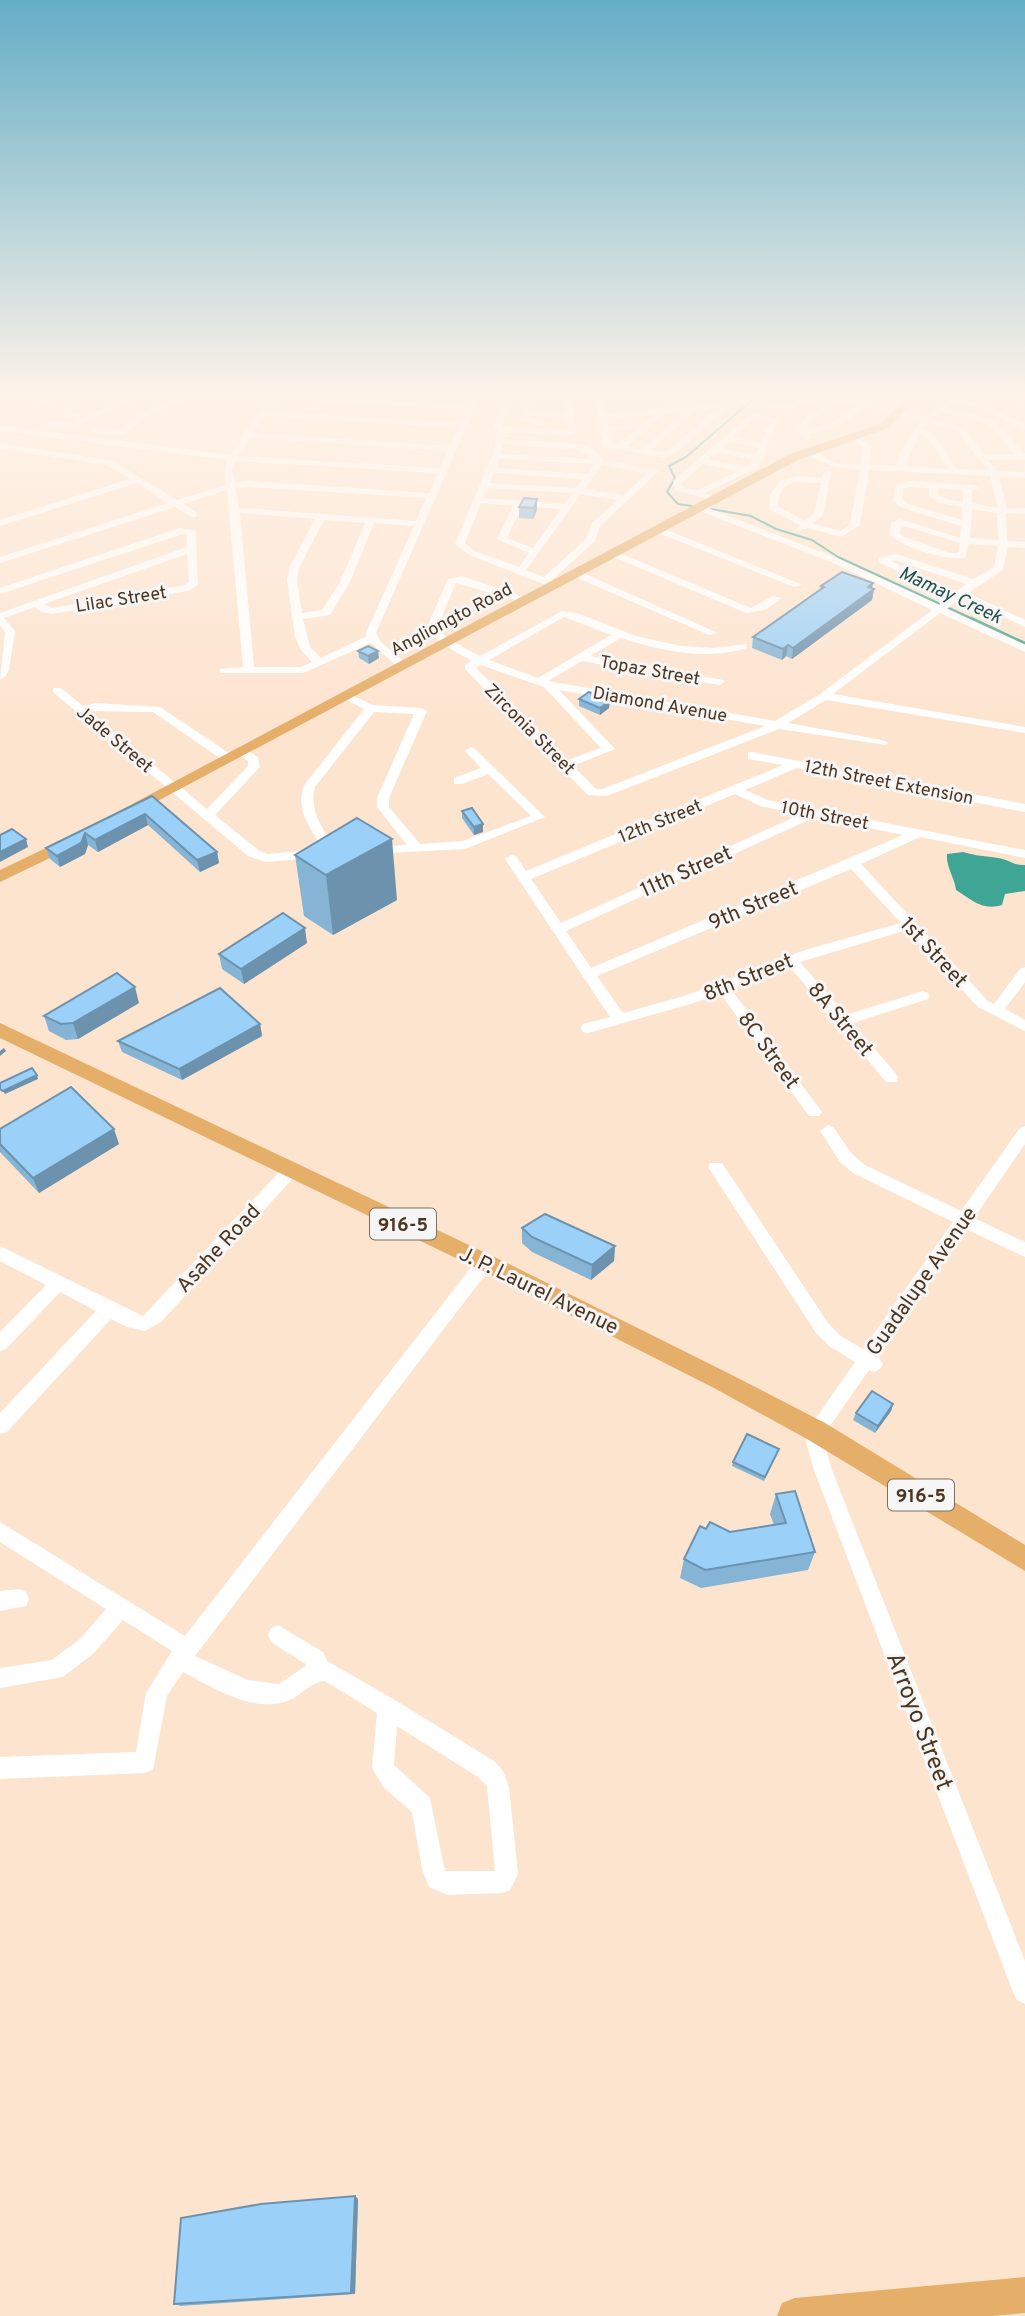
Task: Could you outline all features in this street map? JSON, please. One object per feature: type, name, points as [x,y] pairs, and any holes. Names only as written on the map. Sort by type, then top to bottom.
[{"type":"main road","name":"Angliongto Road","points":[[115,817],[526,600],[550,583],[576,574],[712,502]]},
{"type":"main road","points":[[0,877],[87,832]]},
{"type":"main road","name":"J. P. Laurel Avenue","points":[[0,1030],[485,1262],[819,1439],[1025,1559]]},
{"type":"main road","points":[[795,2316],[1025,2295]]},
{"type":"street","points":[[0,523],[67,502]]},
{"type":"street","points":[[0,560],[179,502]]},
{"type":"street","points":[[234,502],[249,671]]},
{"type":"street","points":[[372,638],[373,628],[430,502]]},
{"type":"street","points":[[478,502],[460,544],[472,553],[550,583],[592,539],[595,525],[621,502]]},
{"type":"street","points":[[519,502],[502,539],[533,551]]},
{"type":"street","points":[[520,502],[567,507]]},
{"type":"street","points":[[521,571],[571,502]]},
{"type":"street","points":[[773,502],[771,505],[780,512],[843,534]]},
{"type":"street","points":[[797,532],[818,515],[821,502]]},
{"type":"street","points":[[818,554],[855,525],[859,502]]},
{"type":"street","points":[[900,502],[966,524]]},
{"type":"street","points":[[949,502],[967,507],[1025,511]]},
{"type":"street","points":[[967,502],[965,541],[964,552],[959,558],[897,537],[894,529],[896,523],[900,522],[965,541],[1025,545]]},
{"type":"street","points":[[775,726],[824,696],[959,594],[999,568],[1003,544],[1001,502]]},
{"type":"street","points":[[176,503],[194,514]]},
{"type":"street","points":[[700,508],[943,606],[1025,649]]},
{"type":"street","points":[[235,510],[421,524]]},
{"type":"street","points":[[320,663],[305,648],[300,637],[292,580],[294,568],[321,517]]},
{"type":"street","points":[[297,617],[326,613],[345,582],[371,520]]},
{"type":"street","name":"Lilac Street","points":[[35,603],[52,611],[193,585],[191,532],[187,529],[168,535]]},
{"type":"street","points":[[659,530],[798,585]]},
{"type":"street","points":[[0,591],[168,535],[192,549]]},
{"type":"street","points":[[0,676],[4,670],[10,631],[0,618],[35,603],[192,549]]},
{"type":"street","points":[[614,554],[752,611],[777,598]]},
{"type":"street","points":[[977,581],[896,557],[881,559],[1025,624]]},
{"type":"street","points":[[137,568],[149,578],[151,594]]},
{"type":"street","points":[[576,574],[713,633]]},
{"type":"street","points":[[446,642],[433,633],[431,626],[454,579],[462,578],[526,600]]},
{"type":"street","points":[[480,660],[562,614],[653,643],[710,652],[724,652],[743,646]]},
{"type":"street","points":[[566,765],[609,749],[543,683],[620,634]]},
{"type":"street","points":[[223,671],[298,671],[372,638]]},
{"type":"street","points":[[372,638],[403,666]]},
{"type":"street","name":"Diamond Avenue","points":[[446,642],[480,660],[543,683],[882,743]]},
{"type":"street","name":"Topaz Street","points":[[582,658],[719,682]]},
{"type":"street","name":"Zirconia Street","points":[[480,660],[470,669],[593,792],[603,793],[775,726]]},
{"type":"street","name":"Jade Street","points":[[57,690],[259,856],[472,844],[539,817],[489,769]]},
{"type":"street","points":[[347,696],[371,708],[421,711],[383,797],[383,807],[417,849]]},
{"type":"street","points":[[824,696],[1025,730]]},
{"type":"street","points":[[81,710],[96,706],[156,709],[234,755],[256,763],[208,815]]},
{"type":"street","points":[[345,852],[305,807],[304,798],[309,787],[371,708]]},
{"type":"street","points":[[458,781],[489,769],[471,751]]},
{"type":"street","name":"12th Street Extension","points":[[752,756],[1025,808]]},
{"type":"street","name":"12th Street","points":[[523,877],[797,764]]},
{"type":"street","name":"10th Street","points":[[736,790],[757,801],[1025,854]]},
{"type":"street","name":"11th Street","points":[[558,929],[814,813]]},
{"type":"street","name":"9th Street","points":[[589,974],[853,863],[915,833]]},
{"type":"street","points":[[511,859],[620,1019]]},
{"type":"street","name":"1st Street","points":[[853,863],[974,995],[995,1012],[1025,1026]]},
{"type":"street","name":"8th Street","points":[[588,1028],[723,988],[792,960],[908,925]]},
{"type":"street","name":"8A Street","points":[[792,960],[891,1078]]},
{"type":"street","points":[[995,1012],[1025,972]]},
{"type":"street","name":"8C Street","points":[[723,988],[814,1112]]},
{"type":"street","points":[[842,1021],[923,996]]},
{"type":"street","points":[[828,1131],[846,1158],[859,1169],[1025,1250]]},
{"type":"street","name":"Guadalupe Avenue","points":[[819,1439],[1025,1137]]},
{"type":"street","points":[[716,1167],[822,1328],[835,1341],[870,1362]]},
{"type":"street","name":"Asahe Road","points":[[108,1310],[133,1322],[145,1324],[155,1317],[290,1171]]},
{"type":"street","points":[[2,1424],[108,1310],[58,1283],[4,1260]]},
{"type":"street","points":[[0,1768],[145,1762],[157,1693],[182,1654],[485,1262]]},
{"type":"street","points":[[0,1344],[58,1283]]},
{"type":"street","name":"Arroyo Street","points":[[819,1439],[1025,1992]]},
{"type":"street","points":[[0,1531],[121,1608],[182,1654],[246,1688],[271,1695],[294,1689],[311,1673],[320,1669],[337,1675],[388,1707],[486,1769],[495,1779],[507,1874],[502,1882],[447,1884],[437,1879],[433,1870],[422,1806],[392,1780],[383,1768],[388,1707]]},
{"type":"street","points":[[0,1678],[56,1670],[87,1646],[121,1608]]},
{"type":"street","points":[[278,1635],[316,1659],[320,1669]]},
{"type":"water","points":[[963,852],[1025,865],[1025,891],[1005,894],[1002,905],[989,907],[972,901],[956,890],[948,864],[947,854]]},
{"type":"building","points":[[522,502],[536,502],[534,508],[519,507]]},
{"type":"building","points":[[842,572],[873,583],[868,587],[874,589],[793,648],[788,645],[783,649],[753,637],[824,587],[821,586]]},
{"type":"building","points":[[368,646],[378,651],[368,656],[358,651]]},
{"type":"building","points":[[589,692],[610,701],[600,708],[579,699]]},
{"type":"building","points":[[152,796],[217,852],[197,860],[145,814],[95,840],[85,833],[81,843],[57,856],[46,848]]},
{"type":"building","points":[[472,808],[483,824],[474,827],[462,811]]},
{"type":"building","points":[[357,818],[392,839],[326,875],[295,855]]},
{"type":"building","points":[[12,829],[26,839],[0,852],[0,835]]},
{"type":"building","points":[[283,913],[305,928],[241,969],[219,954]]},
{"type":"building","points":[[117,973],[135,987],[73,1023],[61,1024],[44,1016]]},
{"type":"building","points":[[220,988],[260,1024],[179,1069],[118,1041]]},
{"type":"building","points":[[32,1068],[37,1075],[3,1091],[0,1089],[0,1083]]},
{"type":"building","points":[[71,1087],[114,1129],[33,1178],[0,1144],[0,1129]]},
{"type":"building","points":[[545,1214],[615,1246],[592,1265],[532,1237],[522,1228]]},
{"type":"building","points":[[872,1391],[893,1404],[878,1426],[856,1413]]},
{"type":"building","points":[[747,1434],[779,1449],[765,1477],[733,1462]]},
{"type":"building","points":[[795,1491],[815,1552],[705,1570],[684,1559],[700,1526],[706,1529],[710,1522],[730,1532],[786,1523],[776,1494]]},
{"type":"building","points":[[355,2196],[351,2293],[174,2304],[181,2218],[261,2204]]},
{"type":"waterway","name":"Mamay Creek","points":[[676,502],[692,506]]},
{"type":"waterway","name":"Mamay Creek","points":[[711,509],[751,516],[776,529],[812,540],[838,557],[975,620]]},
{"type":"waterway","name":"Mamay Creek","points":[[971,618],[1025,643]]}]
